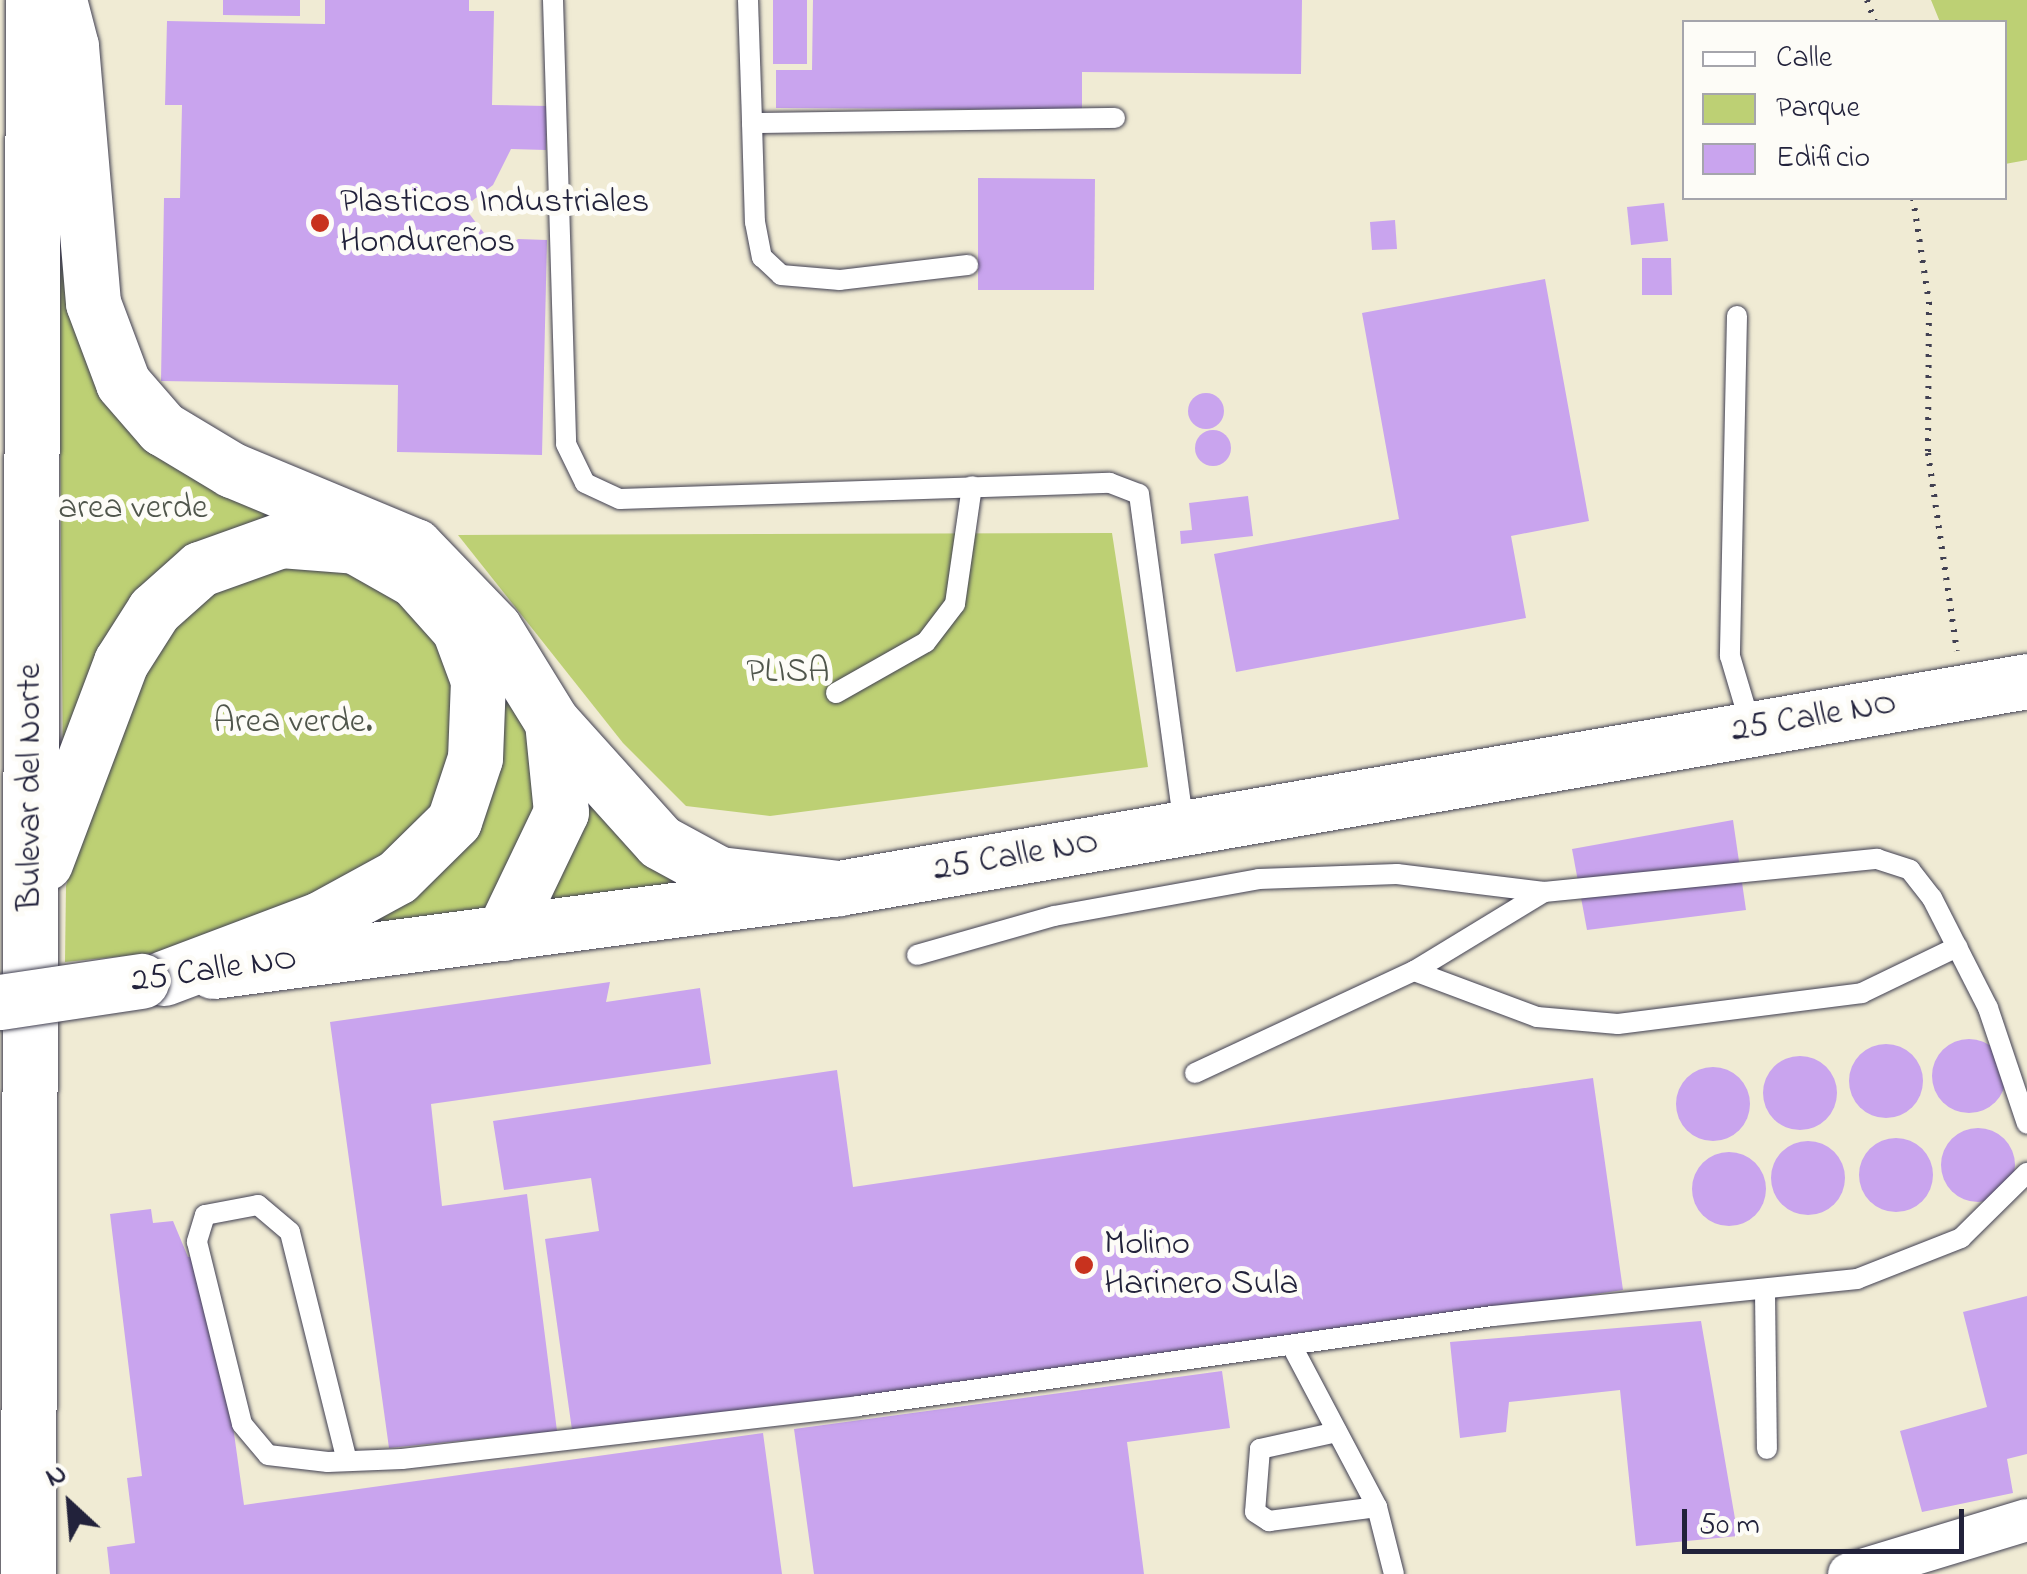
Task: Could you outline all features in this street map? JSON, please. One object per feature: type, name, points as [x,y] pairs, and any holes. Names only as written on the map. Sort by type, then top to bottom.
[{"type":"main road","name":"Bulevar del Norte","points":[[28,1574],[33,0]]},
{"type":"main road","points":[[59,0],[72,46],[93,302],[124,383],[162,428],[232,470],[415,546],[494,628],[552,722],[660,842],[719,874],[839,888]]},
{"type":"main road","points":[[30,909],[87,737],[154,610],[200,569],[282,540],[355,546],[426,592],[459,629],[478,680],[474,758],[454,821],[397,876],[336,910],[152,979]]},
{"type":"main road","name":"25 Calle NO","points":[[0,1002],[839,888],[2027,680]]},
{"type":"main road","points":[[503,933],[560,812],[552,722]]},
{"type":"street","points":[[1849,1574],[2027,1520]]},
{"type":"lane","points":[[553,0],[566,444],[586,484],[620,499],[1110,484],[1139,494],[1184,828]]},
{"type":"lane","points":[[748,0],[755,222],[762,257],[781,275],[840,280],[968,266]]},
{"type":"lane","points":[[752,123],[1115,118]]},
{"type":"lane","points":[[1737,316],[1730,656],[1752,729]]},
{"type":"lane","points":[[836,694],[926,642],[954,604],[972,486]]},
{"type":"lane","points":[[917,955],[1054,916],[1258,878],[1397,874],[1544,892],[1877,859],[1910,870],[1956,946],[2027,1124]]},
{"type":"lane","points":[[1195,1074],[1414,971],[1544,892]]},
{"type":"lane","points":[[1414,971],[1537,1017],[1618,1024],[1862,994],[1956,946]]},
{"type":"lane","points":[[347,1461],[290,1232],[258,1205],[205,1215],[197,1242],[252,1443],[284,1461],[347,1461],[1294,1350],[1493,1316],[1765,1292],[1857,1279],[1961,1238],[2027,1174]]},
{"type":"lane","points":[[1765,1292],[1767,1449]]},
{"type":"lane","points":[[1294,1350],[1377,1506],[1394,1574]]},
{"type":"lane","points":[[1338,1432],[1260,1449],[1256,1512],[1269,1521],[1377,1506]]},
{"type":"path","points":[[1913,200],[1929,302],[1928,452],[1963,692]]},
{"type":"green space","points":[[1931,0],[2027,0],[2027,160],[2007,164],[2007,20],[1939,20]]},
{"type":"green space","name":"area verde","points":[[57,83],[114,397],[325,519],[185,558],[63,772]]},
{"type":"green space","name":"PLISA","points":[[1112,533],[1148,767],[770,816],[686,806],[623,743],[458,535]]},
{"type":"green space","name":"Area verde.","points":[[280,557],[345,561],[435,630],[460,699],[439,808],[380,866],[194,949],[65,962],[66,886],[106,746],[168,617]]},
{"type":"green space","points":[[493,683],[533,723],[544,809],[500,910],[325,933],[407,888]]},
{"type":"green space","points":[[572,765],[699,884],[540,904]]},
{"type":"building","points":[[223,0],[300,0],[300,16],[223,15]]},
{"type":"building","name":"Plasticos Industriales Hondureños","points":[[325,0],[469,0],[469,11],[494,11],[492,105],[547,106],[546,150],[511,149],[493,185],[464,207],[500,254],[518,239],[547,240],[542,455],[397,452],[398,385],[161,381],[164,198],[180,198],[182,105],[165,105],[167,21],[325,24]]},
{"type":"building","points":[[773,0],[807,0],[807,64],[773,64]]},
{"type":"building","points":[[813,0],[1302,0],[1301,74],[1082,72],[1082,110],[776,108],[776,70],[812,70]]},
{"type":"building","points":[[978,178],[1095,179],[1094,290],[978,290]]},
{"type":"building","points":[[1664,203],[1668,241],[1631,245],[1627,207]]},
{"type":"building","points":[[1395,220],[1397,249],[1372,250],[1370,222]]},
{"type":"building","points":[[1642,258],[1671,258],[1672,295],[1642,295]]},
{"type":"building","points":[[1545,279],[1589,521],[1511,536],[1526,618],[1236,672],[1214,554],[1399,519],[1362,313]]},
{"type":"building","points":[[1206,393],[1219,398],[1224,411],[1219,424],[1206,429],[1193,424],[1188,411],[1193,398]]},
{"type":"building","points":[[1213,430],[1226,435],[1231,448],[1226,461],[1213,466],[1200,461],[1195,448],[1200,435]]},
{"type":"building","points":[[1248,496],[1253,536],[1181,544],[1180,531],[1192,530],[1189,503]]},
{"type":"building","points":[[1733,820],[1746,910],[1587,930],[1572,849]]},
{"type":"building","points":[[610,982],[606,1002],[700,988],[711,1064],[431,1104],[442,1206],[527,1194],[557,1431],[389,1448],[330,1022]]},
{"type":"building","points":[[1969,1039],[1995,1050],[2006,1076],[1995,1102],[1969,1113],[1943,1102],[1932,1076],[1943,1050]]},
{"type":"building","points":[[1886,1044],[1900,1046],[1912,1055],[1921,1067],[1921,1095],[1912,1107],[1900,1116],[1886,1118],[1872,1116],[1860,1107],[1851,1095],[1849,1081],[1851,1067],[1860,1055],[1872,1046]]},
{"type":"building","points":[[1800,1056],[1826,1067],[1837,1093],[1826,1119],[1800,1130],[1774,1119],[1763,1093],[1774,1067]]},
{"type":"building","points":[[1713,1067],[1727,1069],[1739,1078],[1748,1090],[1748,1118],[1739,1130],[1727,1139],[1713,1141],[1699,1139],[1687,1130],[1678,1118],[1676,1104],[1678,1090],[1687,1078],[1699,1069]]},
{"type":"building","name":"Molino Harinero Sula","points":[[837,1070],[853,1187],[1593,1078],[1623,1290],[574,1444],[545,1239],[599,1231],[591,1178],[504,1190],[493,1121]]},
{"type":"building","points":[[1978,1128],[2004,1139],[2015,1165],[2004,1191],[1978,1202],[1952,1191],[1941,1165],[1952,1139]]},
{"type":"building","points":[[1896,1138],[1910,1140],[1922,1149],[1931,1161],[1931,1189],[1922,1201],[1910,1210],[1896,1212],[1882,1210],[1870,1201],[1861,1189],[1859,1175],[1861,1161],[1870,1149],[1882,1140]]},
{"type":"building","points":[[1808,1141],[1822,1143],[1834,1152],[1843,1164],[1843,1192],[1834,1204],[1822,1213],[1808,1215],[1794,1213],[1782,1204],[1773,1192],[1771,1178],[1773,1164],[1782,1152],[1794,1143]]},
{"type":"building","points":[[1729,1152],[1755,1163],[1766,1189],[1755,1215],[1729,1226],[1703,1215],[1692,1189],[1703,1163]]},
{"type":"building","points":[[151,1209],[153,1223],[173,1221],[188,1257],[209,1254],[244,1505],[763,1433],[782,1574],[110,1574],[107,1547],[135,1543],[127,1478],[142,1476],[110,1214]]},
{"type":"building","points":[[2027,1296],[2027,1454],[2007,1459],[2013,1493],[1922,1512],[1900,1431],[1987,1407],[1963,1312]]},
{"type":"building","points":[[1701,1321],[1738,1536],[1636,1546],[1620,1390],[1509,1402],[1506,1432],[1460,1438],[1450,1342]]},
{"type":"building","name":"Molino Harinero Sula","points":[[1222,1371],[1230,1428],[1127,1442],[1144,1574],[814,1574],[794,1429]]},
{"type":"place","name":"Plasticos Industriales Hondureños","points":[[320,223]]},
{"type":"place","name":"Molino Harinero Sula","points":[[1084,1265]]}]
